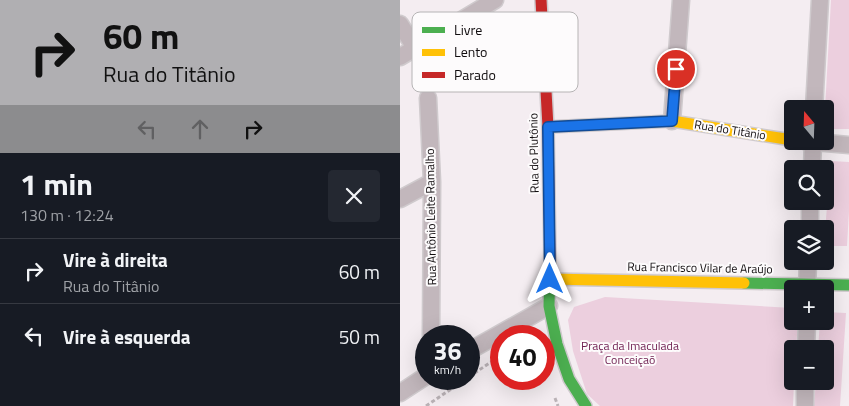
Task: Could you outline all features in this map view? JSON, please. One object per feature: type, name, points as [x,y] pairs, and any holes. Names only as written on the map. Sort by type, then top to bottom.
[{"type":"street","points":[[475,12],[495,0]]},
{"type":"street","points":[[672,121],[681,0]]},
{"type":"street","points":[[814,100],[820,0]]},
{"type":"street","points":[[400,24],[412,43]]},
{"type":"street","points":[[400,57],[412,50]]},
{"type":"street","name":"Rua do Plutônio","points":[[546,92],[549,306]]},
{"type":"street","name":"Rua Antônio Leite Ramalho","points":[[428,98],[432,182],[431,325]]},
{"type":"street","name":"Rua do Titânio","points":[[548,127],[672,121],[784,139]]},
{"type":"street","points":[[834,144],[849,145]]},
{"type":"street","points":[[400,199],[432,182]]},
{"type":"street","name":"Rua Francisco Vilar de Araújo","points":[[550,279],[784,286]]},
{"type":"street","name":"Rua Francisco Vilar de Araújo","points":[[834,286],[849,285]]},
{"type":"street","points":[[480,345],[549,306],[557,344],[569,379],[586,406]]},
{"type":"street","points":[[400,393],[415,383]]},
{"type":"street","points":[[804,406],[805,390]]},
{"type":"path","points":[[426,406],[449,390]]},
{"type":"green space","points":[[831,0],[849,0],[849,129],[834,129],[834,100],[825,100]]},
{"type":"green space","points":[[834,161],[849,162],[847,246],[834,246],[834,220],[826,220],[827,210],[834,210]]},
{"type":"green space","name":"Praça da Imaculada Conceiçaõ","points":[[605,297],[784,308],[784,330],[797,330],[797,340],[784,340],[784,390],[794,390],[793,406],[600,406],[587,394],[573,351],[568,320],[574,307]]},
{"type":"green space","points":[[834,312],[846,313],[840,406],[814,406],[815,390],[834,390],[834,340],[819,340],[819,330],[834,330]]},
{"type":"traffic: fast","points":[[550,262],[549,306],[557,344],[569,379],[586,406]]},
{"type":"traffic: fast","points":[[744,283],[849,285]]},
{"type":"traffic: slow","points":[[548,127],[672,121],[784,139]]},
{"type":"traffic: slow","points":[[550,279],[744,283]]},
{"type":"traffic: jam","points":[[541,0],[542,12]]},
{"type":"traffic: jam","points":[[546,92],[550,262]]},
{"type":"route","points":[[550,279],[548,127],[672,121],[676,69]]}]
